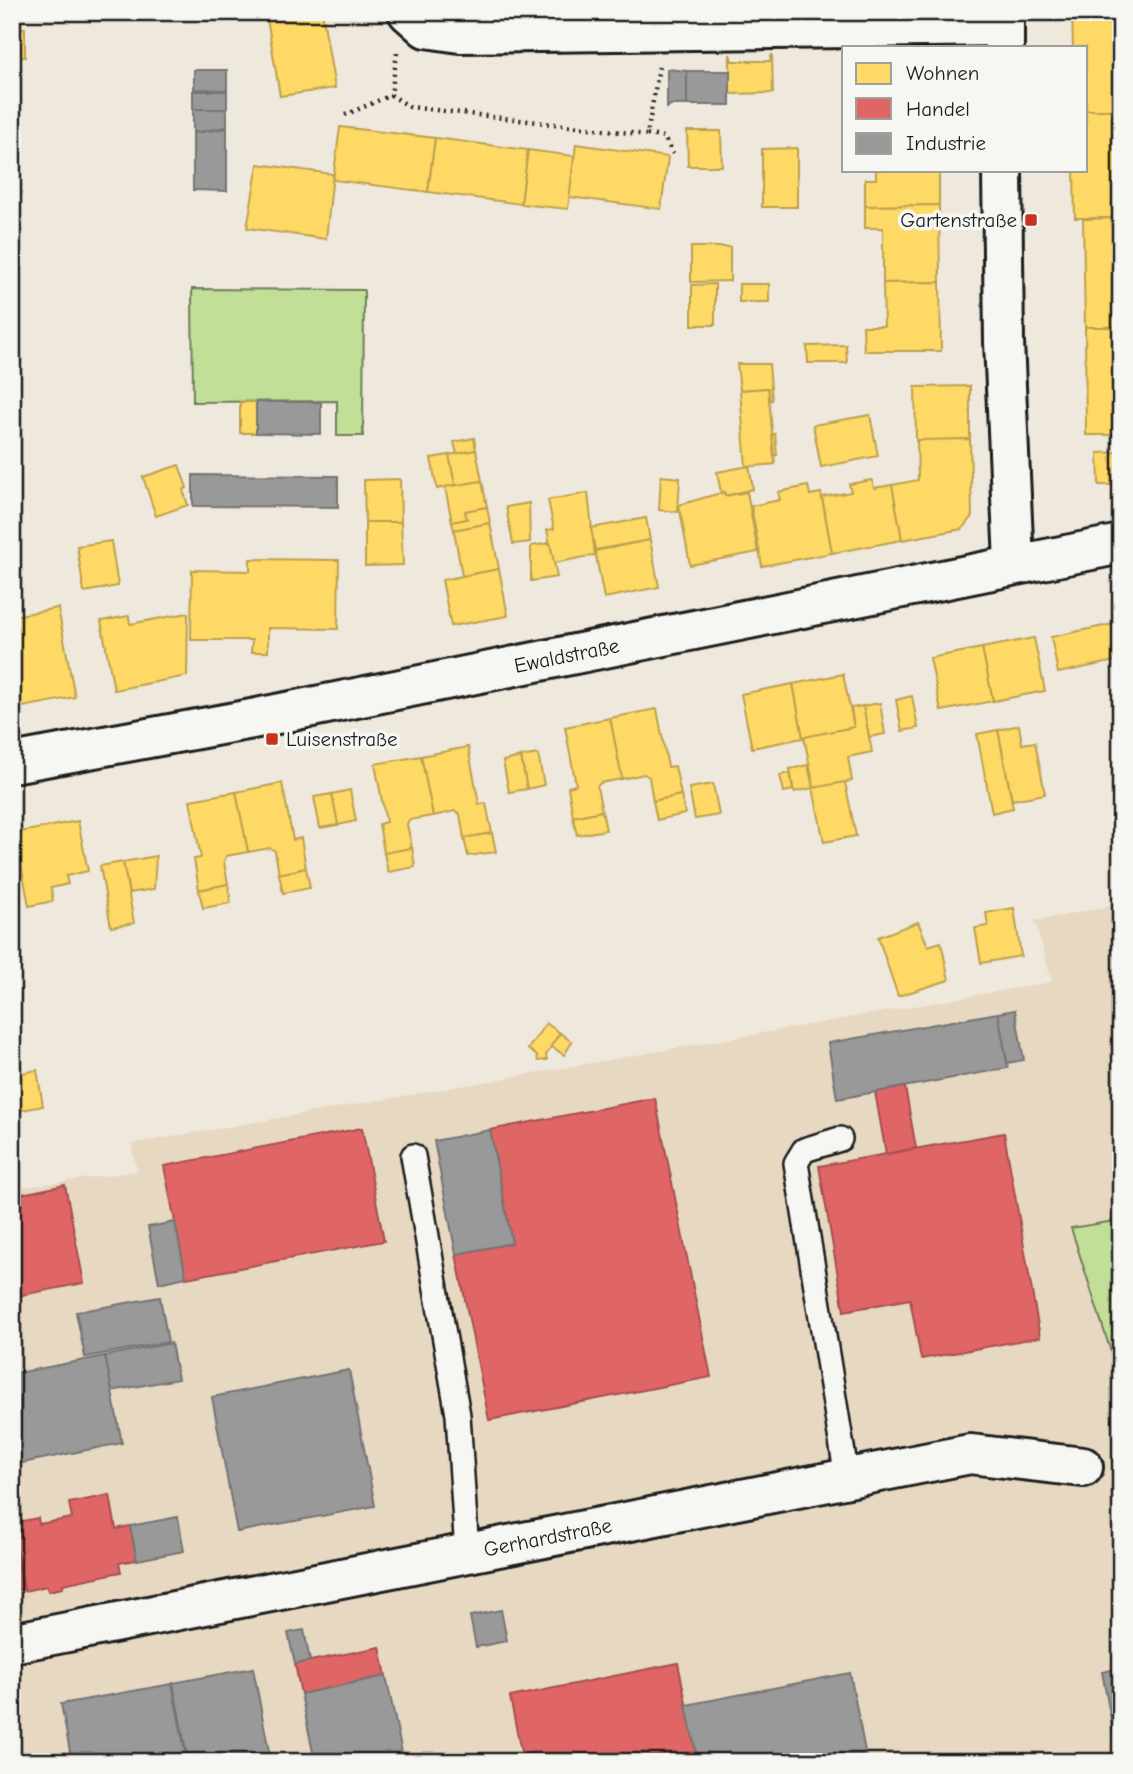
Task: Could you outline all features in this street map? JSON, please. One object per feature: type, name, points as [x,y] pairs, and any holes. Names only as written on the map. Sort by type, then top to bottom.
[{"type":"street","points":[[404,26],[460,33],[1004,29]]},
{"type":"street","points":[[1002,172],[1004,342],[1014,563]]},
{"type":"street","name":"Ewaldstraße","points":[[12,763],[252,719],[1014,563],[1121,544]]},
{"type":"street","name":"Gerhardstraße","points":[[12,1643],[970,1454],[1083,1467]]},
{"type":"lane","points":[[840,1139],[804,1150],[796,1163],[847,1478]]},
{"type":"lane","points":[[413,1156],[458,1415],[467,1553]]},
{"type":"path","points":[[391,94],[404,26]]},
{"type":"path","points":[[647,135],[665,32]]},
{"type":"path","points":[[345,116],[391,94]]},
{"type":"path","points":[[391,94],[410,107],[664,137],[673,154]]},
{"type":"shaded area","points":[[1121,904],[1121,1762],[12,1762],[12,1189],[137,1171],[131,1144],[1052,982],[1035,921]]},
{"type":"green space","points":[[192,289],[364,290],[363,436],[337,436],[337,401],[193,402]]},
{"type":"green space","points":[[1121,1220],[1121,1383],[1071,1228]]},
{"type":"building: Wohnen","points":[[266,12],[322,12],[335,88],[280,96]]},
{"type":"building: Wohnen","points":[[1072,12],[1121,12],[1121,110],[1088,110],[1088,46],[1073,46]]},
{"type":"building: Wohnen","points":[[25,28],[25,57],[12,57],[12,29]]},
{"type":"building: Wohnen","points":[[730,54],[732,61],[770,61],[772,54],[773,93],[730,94]]},
{"type":"building: Wohnen","points":[[1088,110],[1121,110],[1121,218],[1075,218],[1074,172],[1088,172]]},
{"type":"building: Wohnen","points":[[340,127],[435,138],[428,192],[333,180]]},
{"type":"building: Wohnen","points":[[687,131],[721,131],[722,166],[688,166]]},
{"type":"building: Wohnen","points":[[435,138],[528,150],[521,204],[428,192]]},
{"type":"building: Wohnen","points":[[576,144],[668,157],[661,209],[569,197]]},
{"type":"building: Wohnen","points":[[797,148],[797,207],[762,207],[762,149]]},
{"type":"building: Wohnen","points":[[528,150],[574,156],[568,209],[521,204]]},
{"type":"building: Wohnen","points":[[258,164],[333,174],[326,239],[247,228]]},
{"type":"building: Wohnen","points":[[876,172],[939,172],[939,205],[865,206],[865,179],[876,179]]},
{"type":"building: Wohnen","points":[[939,205],[940,282],[883,283],[883,228],[865,228],[865,206]]},
{"type":"building: Wohnen","points":[[1121,218],[1121,327],[1085,327],[1083,219]]},
{"type":"building: Wohnen","points":[[691,247],[730,247],[730,281],[691,282]]},
{"type":"building: Wohnen","points":[[940,282],[941,351],[864,351],[863,326],[884,326],[883,283]]},
{"type":"building: Wohnen","points":[[715,284],[715,325],[692,325],[692,285]]},
{"type":"building: Wohnen","points":[[739,284],[769,284],[769,302],[739,302]]},
{"type":"building: Wohnen","points":[[1085,327],[1121,327],[1121,435],[1086,435]]},
{"type":"building: Wohnen","points":[[846,345],[847,363],[808,363],[807,346]]},
{"type":"building: Wohnen","points":[[737,364],[769,364],[772,400],[769,401],[768,388],[740,390]]},
{"type":"building: Wohnen","points":[[970,386],[970,439],[916,441],[915,387]]},
{"type":"building: Wohnen","points":[[768,388],[775,464],[746,467],[740,390]]},
{"type":"building: Wohnen","points":[[240,402],[256,402],[256,433],[240,433]]},
{"type":"building: Wohnen","points":[[870,415],[878,456],[821,467],[813,425]]},
{"type":"building: Wohnen","points":[[772,434],[775,434],[777,455],[774,456]]},
{"type":"building: Wohnen","points":[[474,438],[476,450],[457,454],[454,442]]},
{"type":"building: Wohnen","points":[[970,439],[972,516],[962,529],[902,540],[892,485],[918,480],[917,440]]},
{"type":"building: Wohnen","points":[[476,450],[482,481],[455,486],[449,455]]},
{"type":"building: Wohnen","points":[[1121,452],[1121,485],[1099,485],[1098,453]]},
{"type":"building: Wohnen","points":[[449,455],[455,485],[437,489],[431,458]]},
{"type":"building: Wohnen","points":[[179,465],[187,488],[183,490],[188,505],[156,516],[143,477]]},
{"type":"building: Wohnen","points":[[749,466],[753,489],[725,496],[724,492],[721,493],[717,472]]},
{"type":"building: Wohnen","points":[[661,476],[680,478],[678,512],[659,510]]},
{"type":"building: Wohnen","points":[[400,479],[401,522],[365,522],[364,480]]},
{"type":"building: Wohnen","points":[[872,480],[874,488],[892,485],[902,540],[832,553],[822,497],[851,492],[849,484]]},
{"type":"building: Wohnen","points":[[482,481],[487,507],[465,511],[467,519],[452,522],[445,487]]},
{"type":"building: Wohnen","points":[[808,486],[810,495],[821,493],[832,553],[762,566],[751,506],[780,500],[778,492]]},
{"type":"building: Wohnen","points":[[724,492],[725,496],[747,492],[758,552],[690,565],[679,505]]},
{"type":"building: Wohnen","points":[[588,493],[595,555],[554,563],[547,530],[554,529],[548,500]]},
{"type":"building: Wohnen","points":[[529,503],[530,542],[513,544],[506,507]]},
{"type":"building: Wohnen","points":[[487,507],[490,523],[454,530],[452,522],[467,519],[465,511]]},
{"type":"building: Wohnen","points":[[646,518],[650,540],[595,550],[591,528]]},
{"type":"building: Wohnen","points":[[365,522],[401,522],[403,565],[365,566]]},
{"type":"building: Wohnen","points":[[490,523],[499,569],[462,576],[454,530]]},
{"type":"building: Wohnen","points":[[650,540],[659,587],[604,598],[595,551]]},
{"type":"building: Wohnen","points":[[111,541],[118,586],[84,592],[77,546]]},
{"type":"building: Wohnen","points":[[550,543],[557,577],[531,581],[531,546]]},
{"type":"building: Wohnen","points":[[250,559],[339,560],[338,629],[268,628],[268,652],[251,652],[252,640],[191,640],[192,570],[250,571]]},
{"type":"building: Wohnen","points":[[499,569],[508,616],[451,626],[442,580]]},
{"type":"building: Wohnen","points":[[58,608],[75,697],[12,709],[14,616]]},
{"type":"building: Wohnen","points":[[188,613],[187,676],[114,690],[101,621],[129,616],[130,624]]},
{"type":"building: Wohnen","points":[[1113,624],[1120,660],[1058,673],[1051,637]]},
{"type":"building: Wohnen","points":[[1034,638],[1045,691],[993,701],[982,648]]},
{"type":"building: Wohnen","points":[[982,648],[993,701],[941,711],[930,658]]},
{"type":"building: Wohnen","points":[[843,674],[854,727],[803,738],[793,684]]},
{"type":"building: Wohnen","points":[[793,684],[803,738],[752,748],[741,694]]},
{"type":"building: Wohnen","points":[[912,696],[918,728],[902,731],[896,700]]},
{"type":"building: Wohnen","points":[[880,703],[885,734],[869,737],[863,706]]},
{"type":"building: Wohnen","points":[[863,706],[872,752],[848,757],[852,781],[814,788],[804,737],[854,727],[851,708]]},
{"type":"building: Wohnen","points":[[657,709],[668,767],[675,766],[681,795],[653,801],[649,777],[644,774],[622,779],[610,718]]},
{"type":"building: Wohnen","points":[[610,718],[622,779],[600,783],[597,787],[602,811],[573,817],[568,787],[576,785],[565,727]]},
{"type":"building: Wohnen","points":[[1019,725],[1022,744],[1035,742],[1045,794],[1012,800],[998,730]]},
{"type":"building: Wohnen","points":[[998,730],[1013,808],[992,813],[977,734]]},
{"type":"building: Wohnen","points":[[468,747],[479,804],[486,803],[492,833],[464,838],[460,814],[455,811],[433,816],[421,756]]},
{"type":"building: Wohnen","points":[[538,754],[544,785],[527,789],[521,757]]},
{"type":"building: Wohnen","points":[[421,756],[433,816],[409,820],[407,824],[412,848],[384,853],[379,824],[386,822],[375,764]]},
{"type":"building: Wohnen","points":[[521,757],[527,789],[509,792],[503,761]]},
{"type":"building: Wohnen","points":[[808,765],[813,788],[794,792],[790,769]]},
{"type":"building: Wohnen","points":[[790,773],[793,790],[784,792],[780,775]]},
{"type":"building: Wohnen","points":[[845,782],[856,836],[824,842],[813,788]]},
{"type":"building: Wohnen","points":[[282,783],[293,840],[301,838],[306,868],[279,874],[275,851],[270,848],[248,852],[236,792]]},
{"type":"building: Wohnen","points":[[713,784],[719,815],[695,819],[689,788]]},
{"type":"building: Wohnen","points":[[350,790],[356,821],[338,825],[332,794]]},
{"type":"building: Wohnen","points":[[236,792],[248,852],[226,856],[224,862],[228,884],[199,890],[194,859],[201,858],[190,800]]},
{"type":"building: Wohnen","points":[[332,794],[338,825],[320,828],[314,797]]},
{"type":"building: Wohnen","points":[[681,795],[685,814],[657,820],[653,801]]},
{"type":"building: Wohnen","points":[[602,811],[606,830],[577,835],[573,817]]},
{"type":"building: Wohnen","points":[[78,821],[88,871],[66,876],[68,884],[51,888],[53,901],[29,906],[15,833]]},
{"type":"building: Wohnen","points":[[492,833],[496,852],[468,856],[464,838]]},
{"type":"building: Wohnen","points":[[412,848],[415,867],[388,872],[384,853]]},
{"type":"building: Wohnen","points":[[156,856],[154,889],[129,893],[123,862]]},
{"type":"building: Wohnen","points":[[123,862],[134,923],[111,927],[100,866]]},
{"type":"building: Wohnen","points":[[306,868],[310,888],[283,893],[279,874]]},
{"type":"building: Wohnen","points":[[228,884],[231,903],[203,908],[199,890]]},
{"type":"building: Wohnen","points":[[1014,908],[1021,956],[981,963],[975,928],[988,926],[986,913]]},
{"type":"building: Wohnen","points":[[918,922],[928,946],[941,942],[949,980],[898,996],[878,937]]},
{"type":"building: Wohnen","points":[[546,1023],[560,1033],[546,1055],[547,1060],[538,1061],[537,1056],[528,1049]]},
{"type":"building: Wohnen","points":[[560,1033],[572,1042],[564,1055],[551,1046]]},
{"type":"building: Wohnen","points":[[37,1070],[43,1106],[12,1112],[12,1075]]},
{"type":"building: Handel","points":[[905,1087],[916,1148],[886,1154],[875,1092]]},
{"type":"building: Handel","points":[[655,1098],[711,1377],[489,1420],[456,1254],[512,1243],[490,1130]]},
{"type":"building: Handel","points":[[362,1128],[384,1241],[186,1278],[164,1166]]},
{"type":"building: Handel","points":[[1004,1133],[1040,1337],[921,1359],[910,1299],[844,1311],[819,1166]]},
{"type":"building: Handel","points":[[65,1185],[84,1283],[12,1297],[12,1196]]},
{"type":"building: Handel","points":[[110,1495],[116,1529],[130,1526],[137,1560],[119,1563],[121,1572],[63,1584],[63,1588],[48,1591],[47,1586],[24,1591],[12,1523],[38,1518],[39,1524],[72,1518],[69,1503]]},
{"type":"building: Handel","points":[[12,1534],[23,1589],[12,1591]]},
{"type":"building: Handel","points":[[380,1647],[386,1676],[301,1694],[295,1664]]},
{"type":"building: Handel","points":[[678,1663],[698,1762],[523,1762],[510,1697]]},
{"type":"building: Industrie","points":[[667,69],[687,71],[687,105],[670,105],[667,108]]},
{"type":"building: Industrie","points":[[194,70],[227,70],[227,90],[194,89]]},
{"type":"building: Industrie","points":[[687,71],[730,71],[730,105],[687,105]]},
{"type":"building: Industrie","points":[[193,91],[227,91],[227,109],[193,109]]},
{"type":"building: Industrie","points":[[193,109],[227,109],[227,127],[193,133]]},
{"type":"building: Industrie","points":[[227,128],[227,191],[193,190],[193,133]]},
{"type":"building: Industrie","points":[[256,402],[321,402],[321,434],[256,433]]},
{"type":"building: Industrie","points":[[193,475],[338,476],[338,507],[193,506]]},
{"type":"building: Industrie","points":[[1015,1010],[1024,1060],[1007,1063],[998,1013]]},
{"type":"building: Industrie","points":[[998,1013],[1008,1068],[837,1099],[828,1043]]},
{"type":"building: Industrie","points":[[490,1130],[512,1243],[456,1254],[434,1141]]},
{"type":"building: Industrie","points":[[175,1222],[186,1277],[159,1283],[148,1227]]},
{"type":"building: Industrie","points":[[160,1297],[168,1342],[85,1357],[76,1312]]},
{"type":"building: Industrie","points":[[171,1343],[178,1379],[111,1391],[105,1356]]},
{"type":"building: Industrie","points":[[105,1356],[122,1443],[12,1465],[12,1374]]},
{"type":"building: Industrie","points":[[349,1370],[375,1506],[237,1532],[212,1397]]},
{"type":"building: Industrie","points":[[178,1517],[184,1551],[137,1560],[130,1526]]},
{"type":"building: Industrie","points":[[501,1610],[507,1641],[476,1647],[470,1616]]},
{"type":"building: Industrie","points":[[304,1630],[310,1661],[295,1664],[288,1633]]},
{"type":"building: Industrie","points":[[253,1668],[271,1762],[188,1762],[173,1683]]},
{"type":"building: Industrie","points":[[1121,1668],[1121,1762],[1119,1762],[1102,1672]]},
{"type":"building: Industrie","points":[[850,1673],[867,1762],[698,1762],[686,1705]]},
{"type":"building: Industrie","points":[[386,1676],[404,1762],[315,1762],[301,1694]]},
{"type":"building: Industrie","points":[[172,1684],[187,1762],[72,1762],[61,1704]]},
{"type":"place","name":"Gartenstraße","points":[[1031,220]]},
{"type":"place","name":"Luisenstraße","points":[[272,739]]}]
